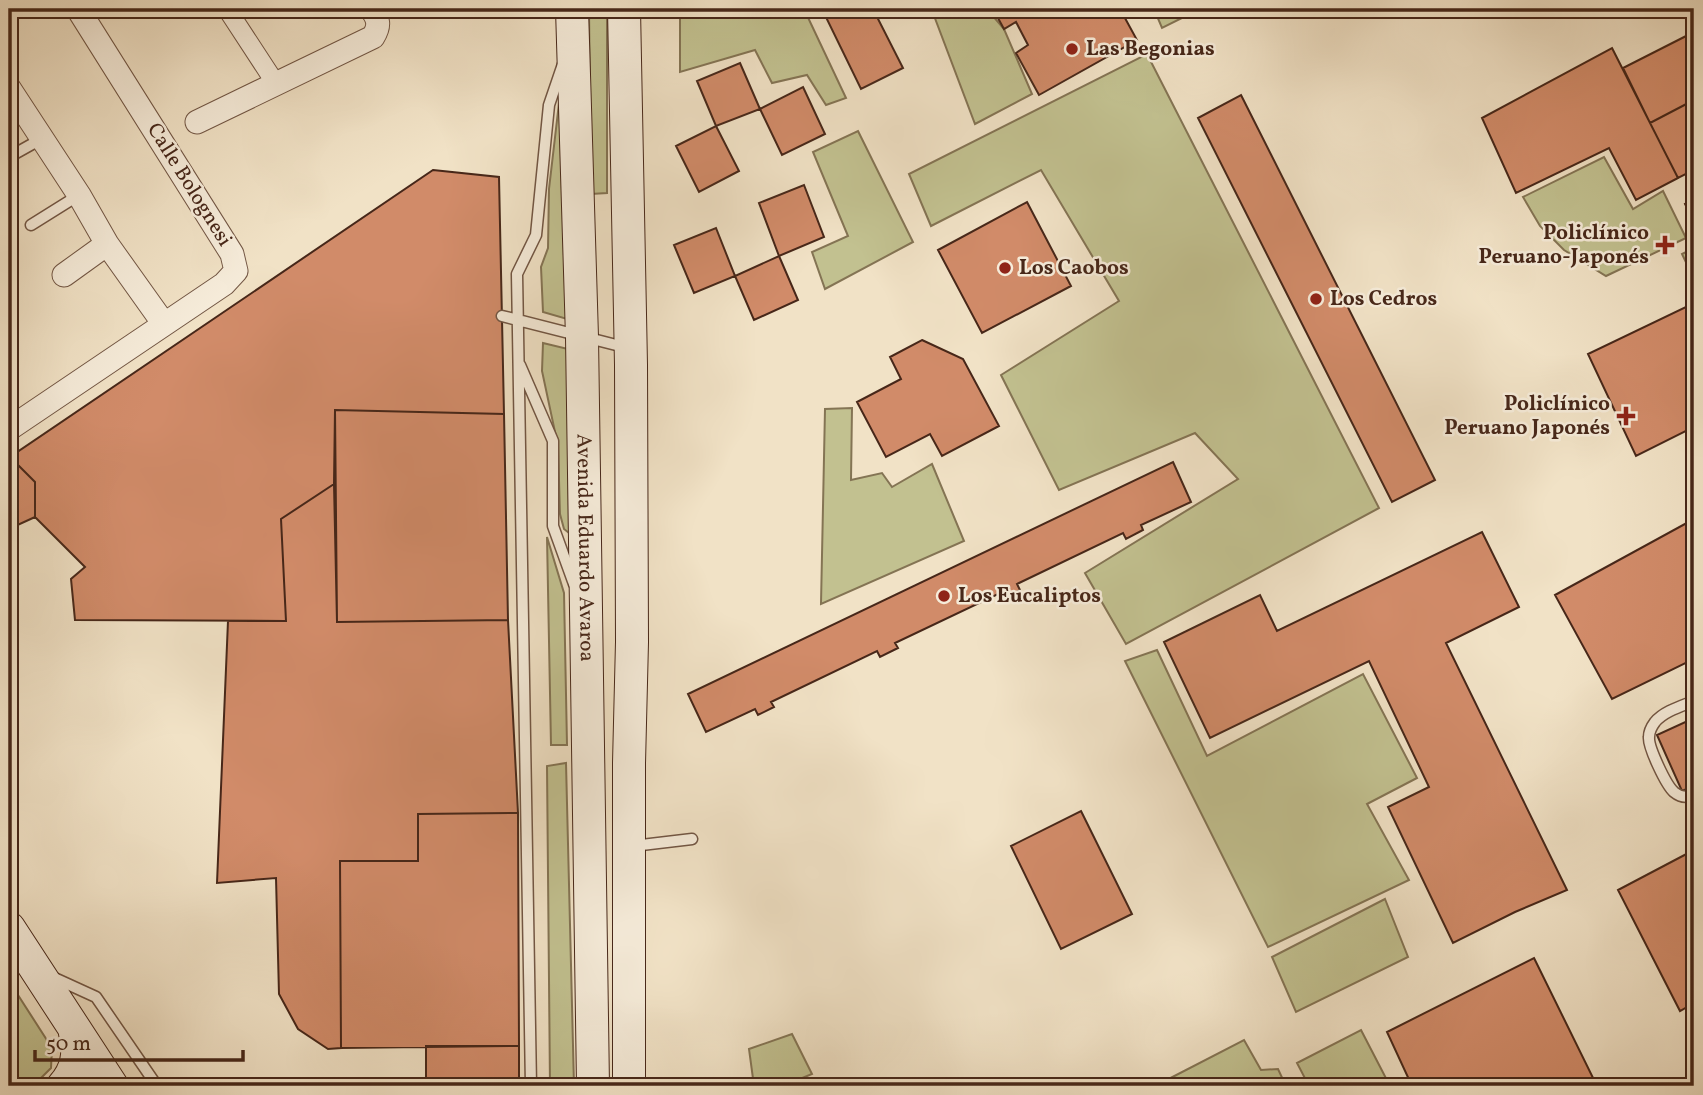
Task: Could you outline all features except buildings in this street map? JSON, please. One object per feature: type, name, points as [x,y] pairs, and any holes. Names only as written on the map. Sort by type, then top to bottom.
[{"type":"main road","points":[[624,9],[631,348],[629,1086]]},
{"type":"main road","name":"Avenida Eduardo Avaroa","points":[[572,20],[582,337],[593,1086]]},
{"type":"main road","points":[[9,928],[112,1086]]},
{"type":"main road","points":[[63,1086],[75,1067],[78,1044],[75,1033]]},
{"type":"street","name":"Calle Bolognesi","points":[[9,429],[224,284],[236,271],[232,254],[78,9]]},
{"type":"street","points":[[226,9],[276,83]]},
{"type":"street","points":[[198,122],[373,37],[378,29],[378,18],[372,9]]},
{"type":"street","points":[[9,88],[79,195],[107,244],[164,324]]},
{"type":"street","points":[[64,275],[107,244]]},
{"type":"lane","points":[[442,9],[572,20],[549,105],[536,235],[517,274],[531,1086]]},
{"type":"lane","points":[[9,157],[43,138]]},
{"type":"lane","points":[[31,225],[79,195]]},
{"type":"lane","points":[[502,316],[631,348]]},
{"type":"lane","points":[[518,359],[553,441],[553,526],[586,616]]},
{"type":"lane","points":[[1694,701],[1661,716],[1653,724],[1649,734],[1649,746],[1672,791],[1680,796],[1694,795]]},
{"type":"lane","points":[[629,847],[692,839]]},
{"type":"lane","points":[[36,969],[96,997],[157,1086]]},
{"type":"shaded area","points":[[589,9],[607,9],[607,193],[591,194]]},
{"type":"shaded area","points":[[680,9],[804,9],[846,98],[826,105],[807,75],[772,83],[755,50],[680,72]]},
{"type":"shaded area","points":[[941,9],[987,9],[1004,29],[1032,94],[975,124],[933,13]]},
{"type":"shaded area","points":[[1154,9],[1200,9],[1162,28]]},
{"type":"shaded area","points":[[1147,54],[1379,508],[1126,644],[1085,573],[1238,479],[1195,433],[1059,490],[1001,375],[1119,301],[1041,170],[931,226],[909,174]]},
{"type":"shaded area","points":[[559,103],[567,319],[543,312],[541,267],[548,248],[549,189]]},
{"type":"shaded area","points":[[858,131],[913,242],[825,289],[812,252],[848,236],[813,152]]},
{"type":"shaded area","points":[[1604,157],[1633,209],[1663,191],[1686,238],[1606,276],[1564,250],[1540,226],[1523,197]]},
{"type":"shaded area","points":[[1694,248],[1694,279],[1682,254]]},
{"type":"shaded area","points":[[543,343],[568,349],[569,533],[564,529],[560,514],[558,446],[542,371]]},
{"type":"shaded area","points":[[852,408],[851,480],[882,473],[892,487],[932,464],[964,541],[821,604],[825,409]]},
{"type":"shaded area","points":[[547,537],[564,593],[567,745],[551,745]]},
{"type":"shaded area","points":[[1157,650],[1207,756],[1363,674],[1417,778],[1367,804],[1409,880],[1268,947],[1125,661]]},
{"type":"shaded area","points":[[566,763],[574,1086],[550,1086],[547,766]]},
{"type":"shaded area","points":[[1385,899],[1408,957],[1296,1012],[1272,957]]},
{"type":"shaded area","points":[[9,981],[52,1048],[51,1068],[33,1086],[9,1086]]},
{"type":"shaded area","points":[[1361,1030],[1390,1086],[1309,1086],[1297,1063]]},
{"type":"shaded area","points":[[792,1034],[812,1074],[783,1086],[754,1086],[749,1049]]},
{"type":"shaded area","points":[[1244,1040],[1261,1070],[1278,1069],[1286,1086],[1155,1086]]},
{"type":"place","name":"Las Begonias","points":[[1072,49]]},
{"type":"place","name":"Policlínico Peruano-Japonés","points":[[1665,245]]},
{"type":"place","name":"Los Caobos","points":[[1005,268]]},
{"type":"place","name":"Los Cedros","points":[[1316,299]]},
{"type":"place","name":"Policlínico Peruano Japonés","points":[[1626,416]]},
{"type":"place","name":"Los Eucaliptos","points":[[944,596]]}]
